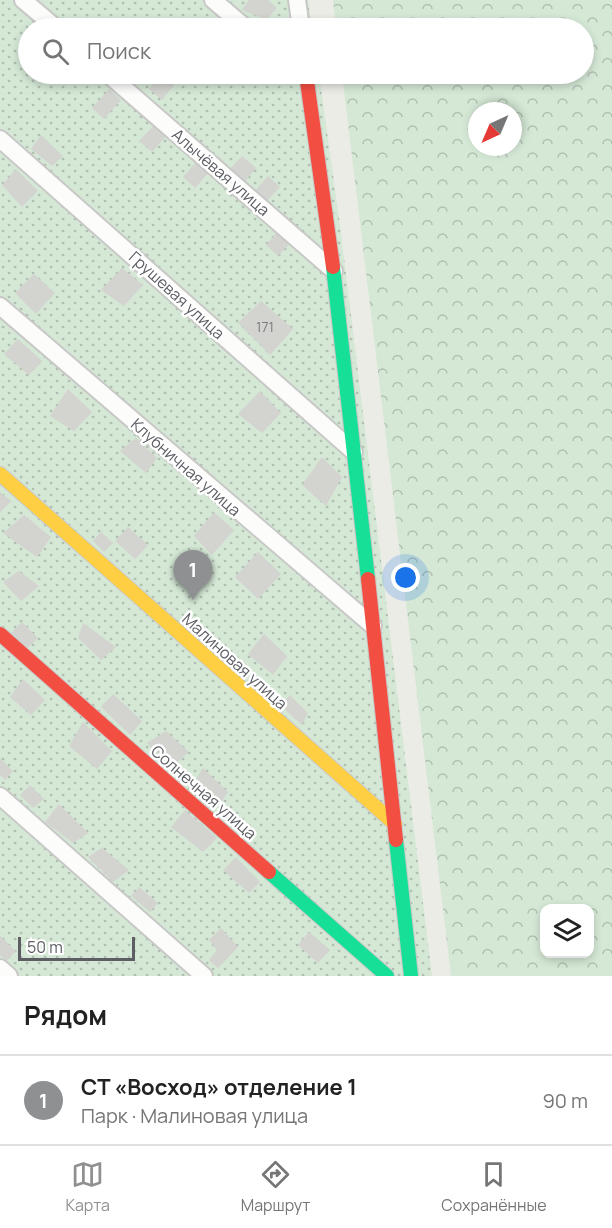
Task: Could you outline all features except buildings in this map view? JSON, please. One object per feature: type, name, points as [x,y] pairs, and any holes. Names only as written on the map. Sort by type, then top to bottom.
[{"type":"street","points":[[23,0],[44,18]]},
{"type":"street","points":[[213,0],[234,18]]},
{"type":"street","points":[[297,0],[299,18]]},
{"type":"street","name":"Алычёвая улица","points":[[119,84],[334,271]]},
{"type":"street","points":[[305,84],[334,271],[411,976]]},
{"type":"street","name":"Грушевая улица","points":[[0,139],[354,452]]},
{"type":"street","name":"Клубничная улица","points":[[0,306],[373,626]]},
{"type":"street","name":"Малиновая улица","points":[[0,474],[394,824]]},
{"type":"street","name":"Солнечная улица","points":[[0,634],[387,976]]},
{"type":"street","points":[[0,795],[204,976]]},
{"type":"street","points":[[0,968],[9,976]]},
{"type":"green space","points":[[0,0],[308,0],[311,18],[18,18],[18,84],[320,84],[340,225],[432,976],[0,976]]},
{"type":"green space","points":[[333,0],[612,0],[612,976],[451,976],[343,84],[594,84],[594,18],[335,18]]},
{"type":"traffic: fast","points":[[333,267],[368,579]]},
{"type":"traffic: fast","points":[[396,840],[411,976]]},
{"type":"traffic: fast","points":[[269,872],[387,976]]},
{"type":"traffic: slow","points":[[0,474],[395,824]]},
{"type":"traffic: jam","points":[[307,84],[333,267]]},
{"type":"traffic: jam","points":[[368,579],[396,840]]},
{"type":"traffic: jam","points":[[0,634],[269,872]]},
{"type":"place","name":"СТ «Восход» отделение 1","points":[[193,600]]}]
